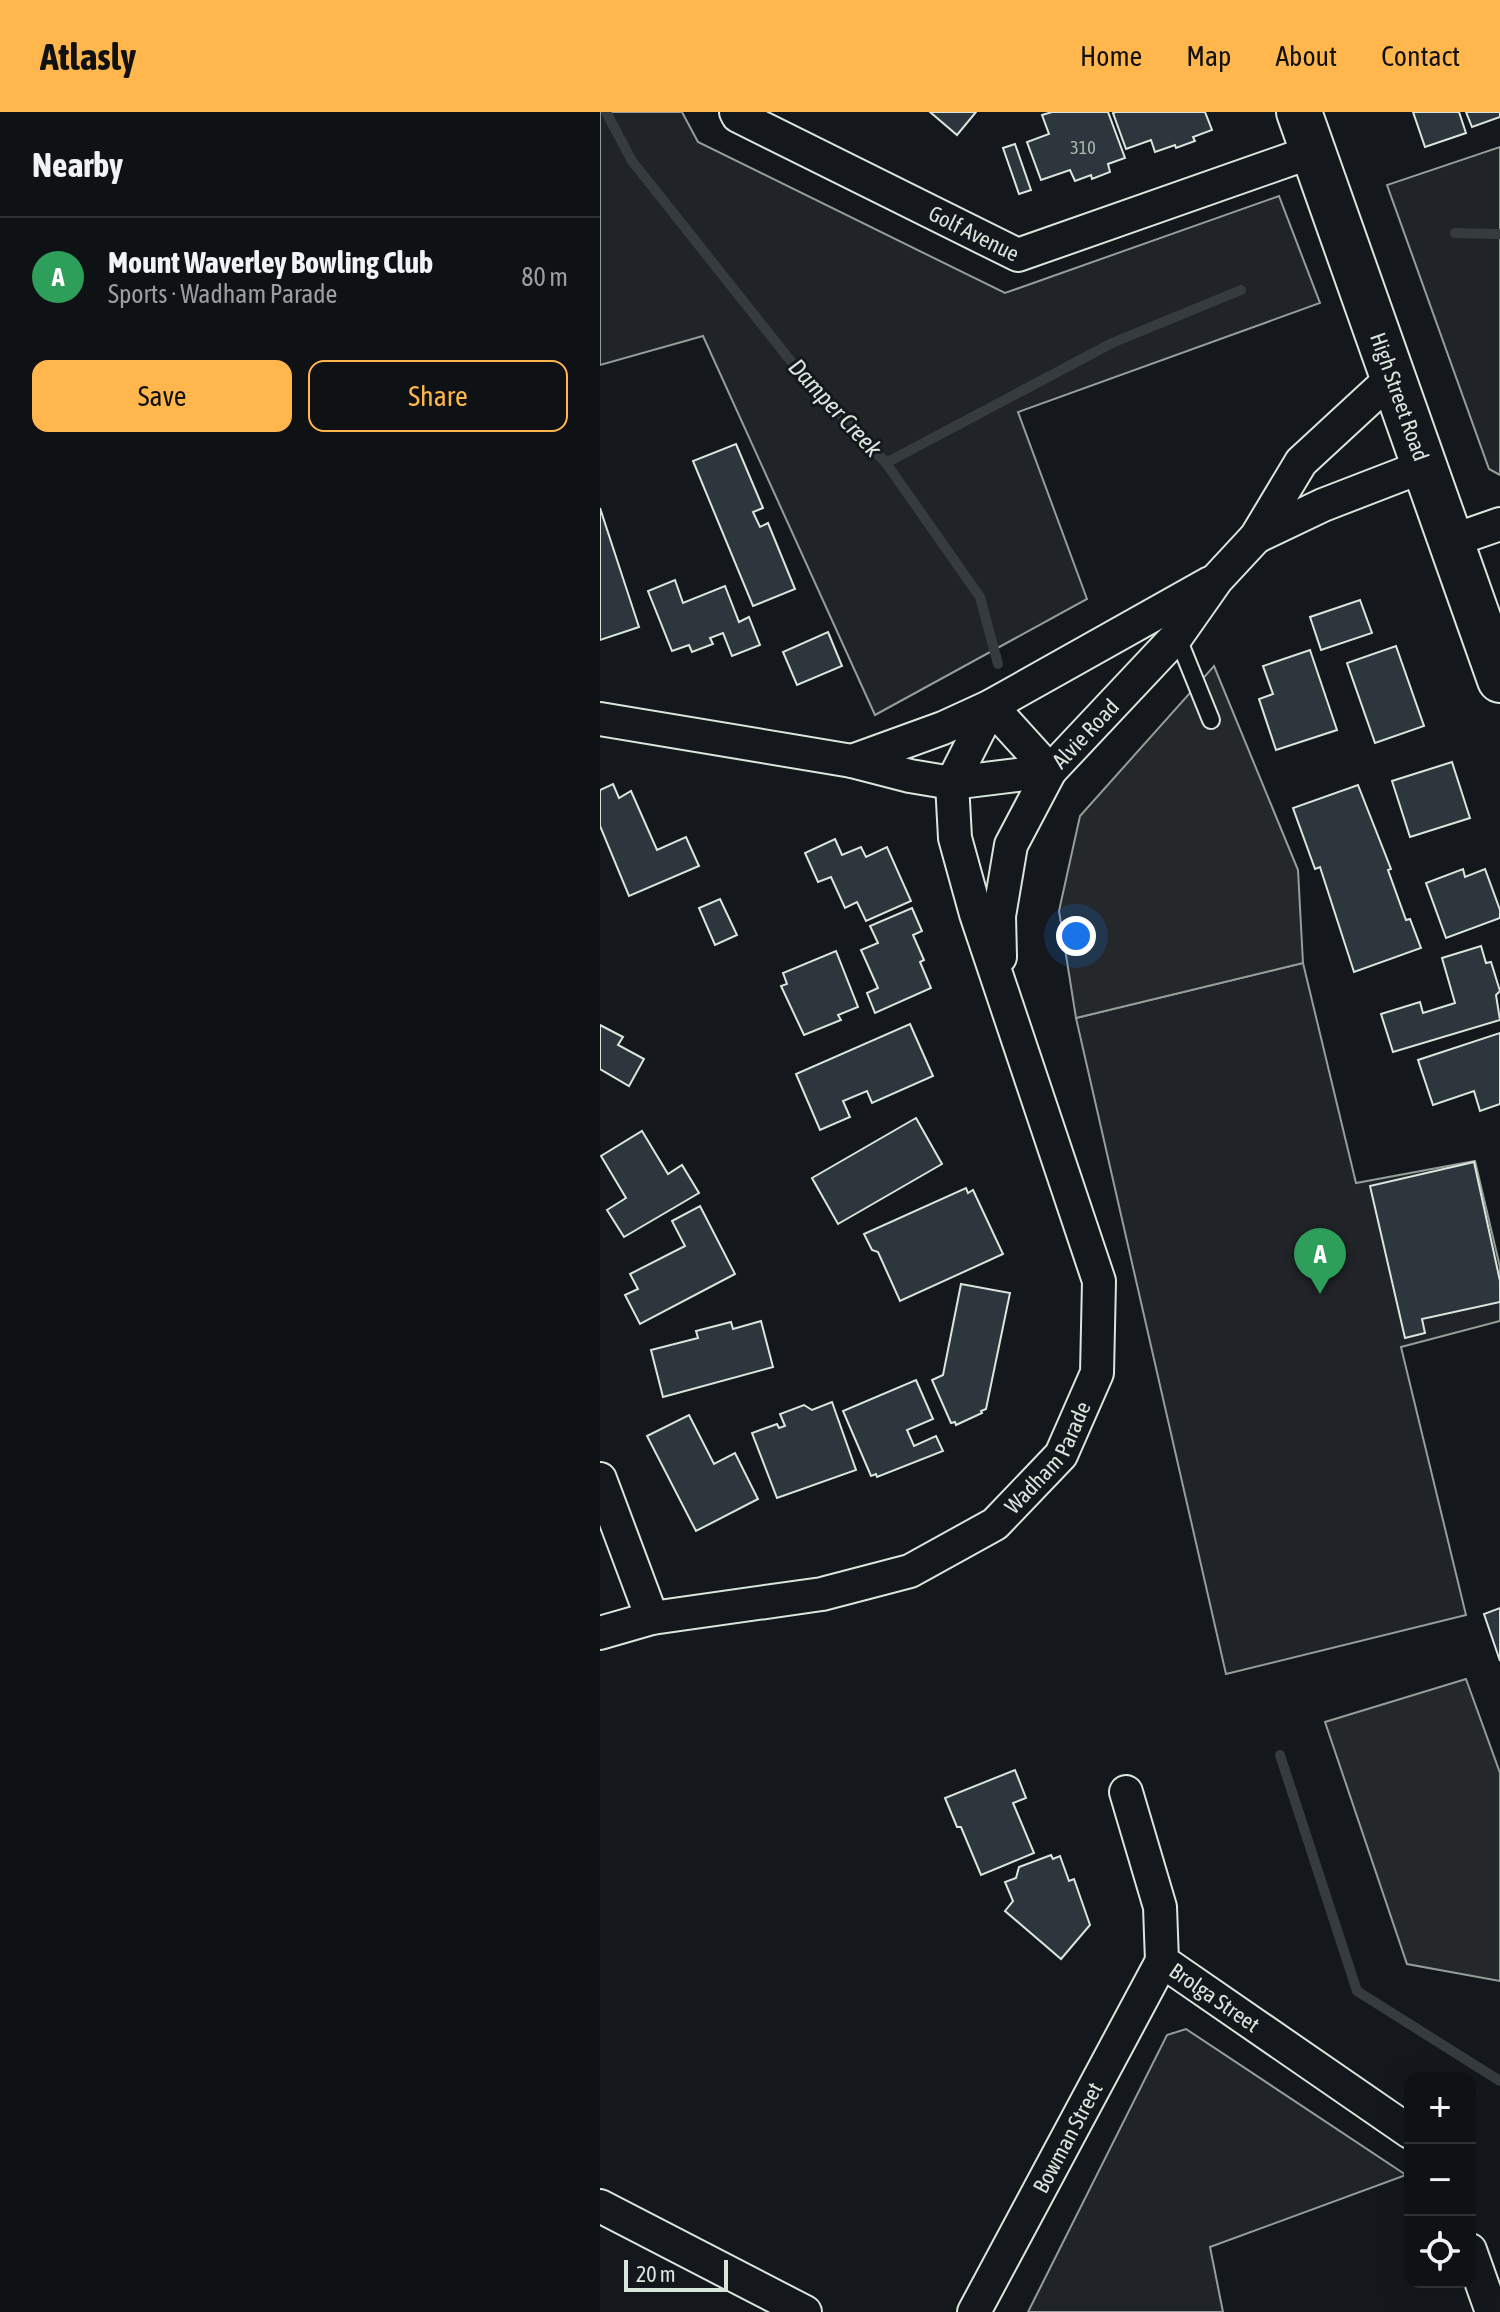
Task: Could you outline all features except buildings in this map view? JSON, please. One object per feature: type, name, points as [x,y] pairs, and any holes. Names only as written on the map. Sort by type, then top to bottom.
[{"type":"main road","name":"High Street Road","points":[[1307,132],[1500,680]]},
{"type":"street","name":"Golf Avenue","points":[[736,112],[738,116],[1018,255],[1307,132]]},
{"type":"street","name":"Alvie Road","points":[[600,719],[852,761],[952,783],[1050,771],[1177,636],[1217,579],[1256,537],[1301,462],[1393,377]]},
{"type":"street","name":"Alvie Road","points":[[1256,537],[1323,505],[1424,466]]},
{"type":"street","points":[[1451,541],[1500,524]]},
{"type":"street","name":"Alvie Road","points":[[852,761],[943,728],[991,706],[1217,579]]},
{"type":"street","points":[[991,706],[1050,771]]},
{"type":"street","name":"Wadham Parade","points":[[600,1633],[652,1618],[822,1594],[910,1571],[995,1524],[1061,1455],[1097,1373],[1099,1281],[976,914],[955,838],[952,783],[991,706]]},
{"type":"street","name":"Wadham Parade","points":[[1002,988],[999,916],[1011,845],[1050,771]]},
{"type":"street","points":[[600,1479],[652,1618]]},
{"type":"street","name":"Brolga Street","points":[[1126,1792],[1160,1907],[1162,1961],[1404,2128]]},
{"type":"street","name":"Bowman Street","points":[[974,2312],[1162,1961]]},
{"type":"street","points":[[600,2206],[805,2312]]},
{"type":"street","points":[[1476,2267],[1492,2312]]},
{"type":"lane","points":[[1177,636],[1211,720]]},
{"type":"shaded area","points":[[600,112],[682,112],[698,142],[1005,293],[1279,196],[1320,303],[1018,412],[1087,599],[875,715],[703,336],[600,365]]},
{"type":"shaded area","points":[[1500,147],[1500,475],[1489,469],[1387,185]]},
{"type":"shaded area","points":[[1214,666],[1298,870],[1303,963],[1076,1018],[1059,911],[1080,816]]},
{"type":"shaded area","points":[[1303,963],[1356,1183],[1475,1161],[1500,1267],[1500,1321],[1401,1347],[1466,1615],[1226,1674],[1076,1018]]},
{"type":"shaded area","points":[[1466,1679],[1500,1773],[1500,1981],[1407,1964],[1325,1722]]},
{"type":"shaded area","points":[[1186,2029],[1404,2176],[1210,2247],[1223,2312],[1028,2312],[1167,2035]]},
{"type":"waterway","name":"Damper Creek","points":[[606,112],[632,161],[794,365],[886,463],[1112,343],[1241,290]]},
{"type":"waterway","name":"Damper Creek","points":[[1455,233],[1500,234]]},
{"type":"waterway","points":[[886,463],[980,597],[998,664]]},
{"type":"waterway","points":[[1280,1755],[1357,1991],[1500,2081]]},
{"type":"place","name":"Mount Waverley Bowling Club","points":[[1320,1294]]}]
